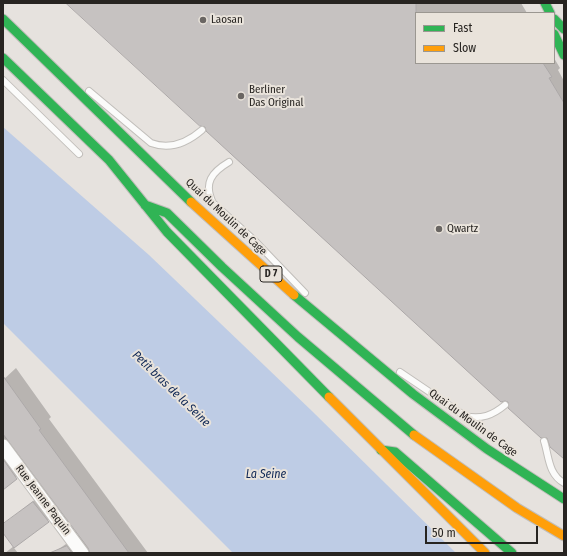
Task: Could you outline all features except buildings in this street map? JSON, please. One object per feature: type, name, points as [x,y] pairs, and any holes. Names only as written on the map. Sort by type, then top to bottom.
[{"type":"main road","points":[[545,3],[550,12]]},
{"type":"main road","name":"Quai du Moulin de Cage","points":[[3,19],[232,240],[347,341],[414,395],[468,435],[564,499]]},
{"type":"main road","points":[[555,20],[564,29]]},
{"type":"main road","points":[[555,37],[561,54]]},
{"type":"main road","points":[[3,58],[109,160],[167,232],[485,553]]},
{"type":"main road","points":[[145,205],[167,213],[222,267],[298,337],[403,427],[517,508],[564,536]]},
{"type":"main road","points":[[382,450],[395,452],[512,553]]},
{"type":"street","name":"Rue Jeanne Paquin","points":[[3,446],[82,553]]},
{"type":"lane","points":[[53,68],[95,95],[151,143],[158,146],[182,144],[191,140],[202,130]]},
{"type":"lane","points":[[3,80],[79,154]]},
{"type":"lane","points":[[229,162],[212,175],[209,185],[210,196],[213,203],[255,242],[308,296]]},
{"type":"lane","points":[[312,302],[347,341],[402,374],[465,416],[476,418],[489,416],[505,405]]},
{"type":"lane","points":[[544,441],[548,459],[555,476],[564,483]]},
{"type":"water","name":"La Seine","points":[[3,127],[149,255],[313,412],[456,553],[233,553],[3,323]]},
{"type":"traffic: fast","points":[[545,3],[550,12]]},
{"type":"traffic: fast","points":[[3,19],[191,202]]},
{"type":"traffic: fast","points":[[555,20],[564,29]]},
{"type":"traffic: fast","points":[[555,36],[564,55]]},
{"type":"traffic: fast","points":[[3,58],[109,160],[167,232],[329,397]]},
{"type":"traffic: fast","points":[[145,205],[167,213],[222,267],[298,337],[414,435]]},
{"type":"traffic: fast","points":[[294,295],[413,394],[487,449],[564,499]]},
{"type":"traffic: fast","points":[[381,450],[395,452],[512,553]]},
{"type":"traffic: slow","points":[[191,202],[294,295]]},
{"type":"traffic: slow","points":[[329,397],[485,553]]},
{"type":"traffic: slow","points":[[414,435],[517,508],[564,536]]},
{"type":"place","name":"Laosan","points":[[203,20]]},
{"type":"place","name":"Berliner Das Original","points":[[241,96]]},
{"type":"place","name":"Qwartz","points":[[439,229]]},
{"type":"water label","name":"Petit bras de la Seine","points":[[171,389]]}]
